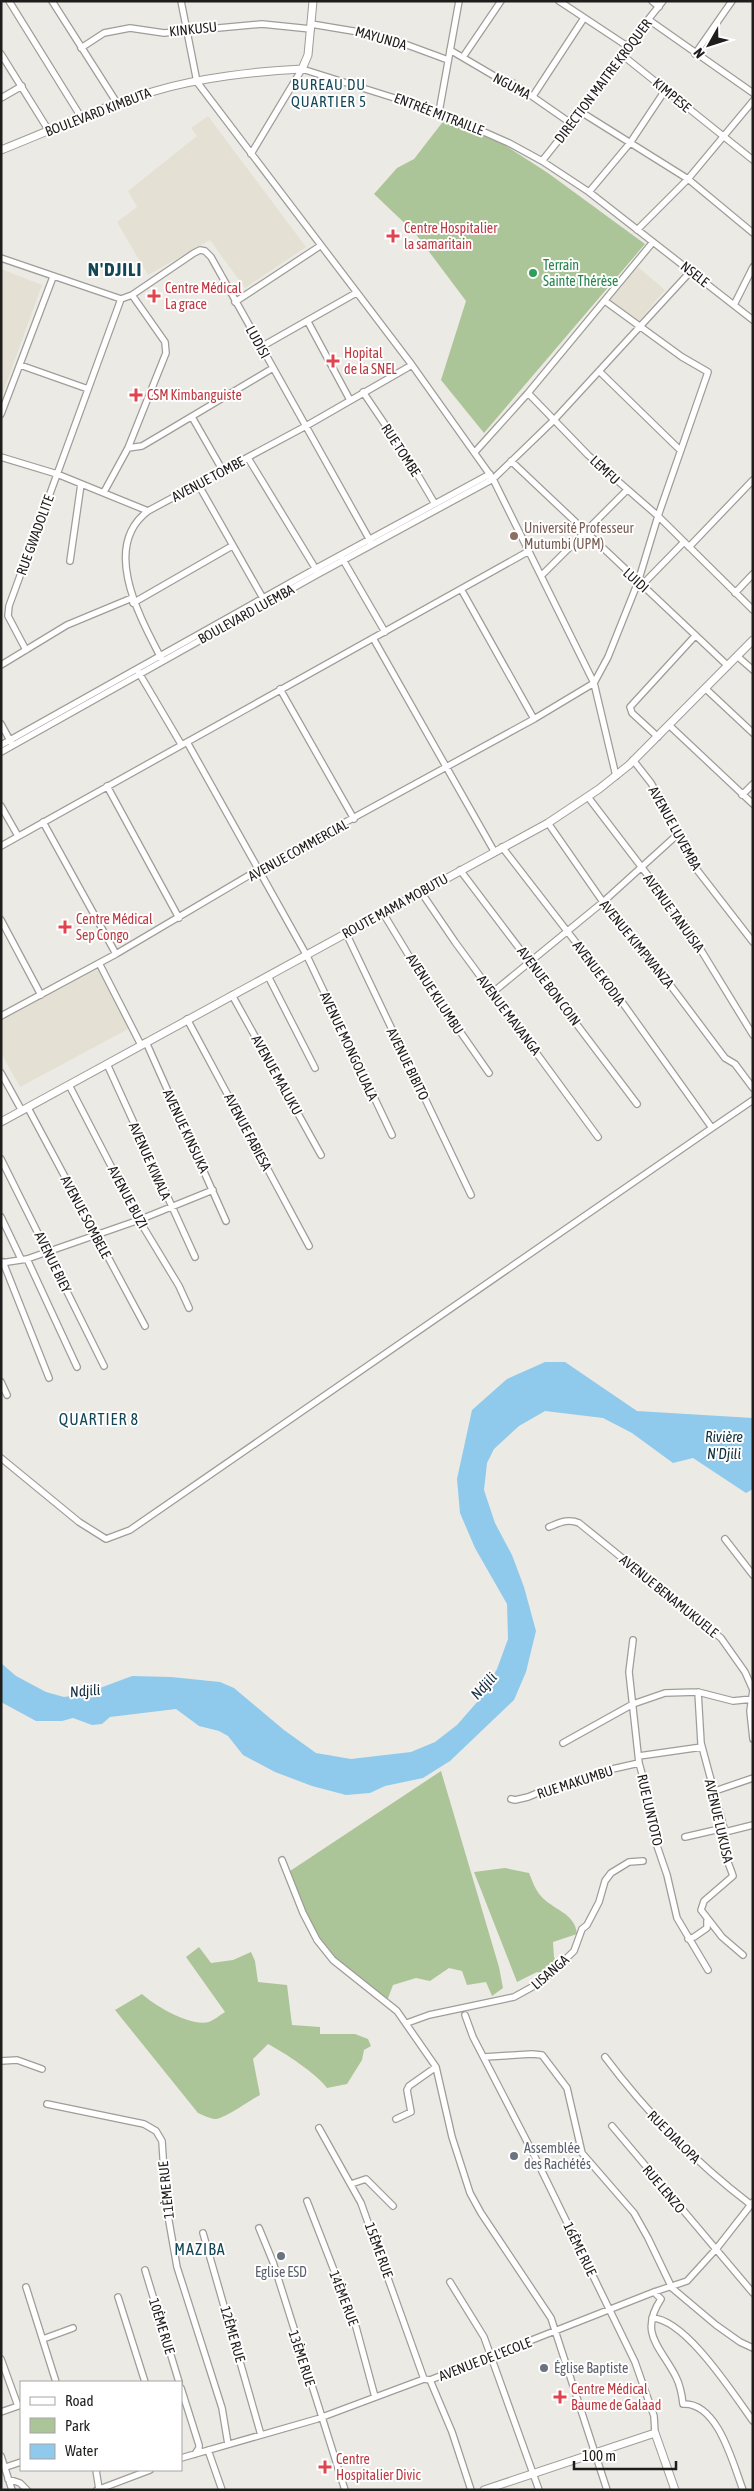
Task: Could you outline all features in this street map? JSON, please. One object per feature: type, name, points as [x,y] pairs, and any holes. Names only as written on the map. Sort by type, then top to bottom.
[{"type":"street","points":[[9,1],[81,117]]},
{"type":"street","points":[[52,1],[117,103]]},
{"type":"street","points":[[181,1],[197,82],[412,365],[492,476],[594,683],[616,776]]},
{"type":"street","points":[[251,154],[302,69],[308,55],[313,1]]},
{"type":"street","points":[[439,112],[459,1]]},
{"type":"street","points":[[463,57],[501,1]]},
{"type":"street","points":[[559,1],[627,46]]},
{"type":"street","points":[[652,1],[659,7]]},
{"type":"street","name":"DIRECTION MAITRE KROQUER","points":[[542,161],[572,124],[621,54],[663,1]]},
{"type":"street","points":[[695,54],[732,1]]},
{"type":"street","points":[[534,96],[584,18]]},
{"type":"street","points":[[648,20],[753,93]]},
{"type":"street","name":"KINKUSU","points":[[81,48],[104,33],[116,29],[141,28],[164,33],[262,24],[311,27]]},
{"type":"street","name":"MAYUNDA","points":[[311,27],[383,36],[448,60]]},
{"type":"street","name":"NGUMA","points":[[450,50],[496,77],[513,83],[572,124]]},
{"type":"street","points":[[1,54],[49,131]]},
{"type":"street","name":"KIMPESE","points":[[621,54],[753,160]]},
{"type":"street","name":"BOULEVARD KIMBUTA","points":[[1,150],[117,103],[156,90],[255,72],[302,69]]},
{"type":"street","name":"ENTRÉE MITRAILLE","points":[[302,69],[439,112],[542,161]]},
{"type":"street","points":[[1,98],[22,86]]},
{"type":"street","points":[[588,192],[630,142],[666,89]]},
{"type":"street","points":[[542,161],[588,192],[637,230],[688,179],[722,135],[753,101]]},
{"type":"street","points":[[581,112],[688,179],[753,233]]},
{"type":"street","name":"NSELE","points":[[637,230],[753,320]]},
{"type":"street","points":[[475,452],[528,393],[653,242]]},
{"type":"street","points":[[235,302],[320,246]]},
{"type":"street","name":"LUDISI","points":[[132,295],[200,250],[206,251],[306,426]]},
{"type":"street","points":[[1,258],[121,299],[132,295],[166,348],[128,448],[104,492]]},
{"type":"street","points":[[734,305],[753,267]]},
{"type":"street","name":"BOULEVARD LUEMBA","points":[[1,752],[12,743],[161,658],[492,476],[511,461],[554,420],[639,326],[692,271]]},
{"type":"street","points":[[1,414],[53,277]]},
{"type":"street","points":[[261,347],[356,293]]},
{"type":"street","name":"RUE GWADOLITE","points":[[26,650],[7,611],[121,299]]},
{"type":"street","points":[[594,683],[608,657],[640,584],[658,516],[708,372],[682,357],[605,301]]},
{"type":"street","points":[[308,322],[350,400]]},
{"type":"street","points":[[20,365],[88,389]]},
{"type":"street","name":"AVENUE TOMBE","points":[[161,658],[133,600],[127,571],[126,552],[134,524],[148,511],[306,426],[412,365]]},
{"type":"street","points":[[128,448],[142,446],[273,368]]},
{"type":"street","points":[[599,371],[680,450]]},
{"type":"street","name":"RUE TOMBE","points":[[363,392],[409,460],[436,506]]},
{"type":"street","name":"LEMFU","points":[[528,393],[627,490],[658,516],[753,610]]},
{"type":"street","points":[[192,417],[224,471]]},
{"type":"street","points":[[306,426],[371,542]]},
{"type":"street","points":[[1,457],[57,474],[148,511]]},
{"type":"street","points":[[248,458],[317,571]]},
{"type":"street","name":"LUIDI","points":[[511,461],[586,534],[728,666]]},
{"type":"street","points":[[640,584],[687,544],[753,480]]},
{"type":"street","points":[[70,561],[82,484]]},
{"type":"street","points":[[198,484],[264,601]]},
{"type":"street","points":[[542,575],[586,534],[627,490]]},
{"type":"street","points":[[1,665],[67,625],[133,600],[232,546]]},
{"type":"street","points":[[1,846],[530,551]]},
{"type":"street","points":[[341,558],[385,632]]},
{"type":"street","points":[[735,592],[753,574]]},
{"type":"street","points":[[461,589],[534,719]]},
{"type":"street","points":[[658,738],[632,713],[630,707],[695,636]]},
{"type":"street","points":[[373,638],[494,851]]},
{"type":"street","name":"ROUTE MAMA MOBUTU","points":[[1,1122],[548,823],[616,776],[658,738],[753,640]]},
{"type":"street","points":[[737,656],[753,670]]},
{"type":"street","name":"AVENUE MONGOLUALA","points":[[138,671],[184,743],[307,956],[392,1135]]},
{"type":"street","name":"AVENUE COMMERCIAL","points":[[1,1016],[116,954],[258,870],[534,719],[594,683]]},
{"type":"street","points":[[280,689],[354,819]]},
{"type":"street","points":[[706,689],[753,733]]},
{"type":"street","points":[[1,724],[12,743]]},
{"type":"street","points":[[670,726],[753,804]]},
{"type":"street","name":"BOULEVARD LUEMBA","points":[[1,746],[12,743]]},
{"type":"street","name":"AVENUE LUVEMBA","points":[[633,760],[651,783],[694,866],[753,942]]},
{"type":"street","points":[[742,794],[753,784]]},
{"type":"street","points":[[107,786],[179,918]]},
{"type":"street","name":"AVENUE TANUISIA","points":[[588,796],[685,924],[753,1035]]},
{"type":"street","points":[[1,806],[18,836]]},
{"type":"street","points":[[43,822],[116,954]]},
{"type":"street","name":"AVENUE KIMPWANZA","points":[[548,823],[602,902],[753,1088]]},
{"type":"street","points":[[492,993],[602,902],[678,834]]},
{"type":"street","name":"AVENUE KODIA","points":[[502,847],[567,931],[712,1128]]},
{"type":"street","name":"AVENUE BON COIN","points":[[460,870],[637,1104]]},
{"type":"street","name":"AVENUE MAVANGA","points":[[422,892],[492,993],[598,1137]]},
{"type":"street","name":"AVENUE KILUMBU","points":[[384,913],[420,974],[489,1073]]},
{"type":"street","points":[[1,920],[41,995]]},
{"type":"street","name":"AVENUE BIBITO","points":[[346,933],[471,1196]]},
{"type":"street","name":"AVENUE KINSUKA","points":[[99,963],[143,1043],[226,1221]]},
{"type":"street","points":[[268,976],[316,1068]]},
{"type":"street","name":"AVENUE MALUKU","points":[[232,995],[322,1155]]},
{"type":"street","name":"AVENUE FABIESA","points":[[188,1019],[309,1246]]},
{"type":"street","name":"AVENUE KIWALA","points":[[107,1064],[171,1208],[195,1257]]},
{"type":"street","name":"AVENUE SOMBELE","points":[[1,1073],[25,1109],[145,1326]]},
{"type":"street","name":"AVENUE BUZI","points":[[69,1085],[139,1220],[179,1286],[189,1308]]},
{"type":"street","points":[[1,1458],[80,1522],[106,1539],[130,1530],[753,1100]]},
{"type":"street","name":"AVENUE BIEY","points":[[1,1159],[48,1250],[104,1366]]},
{"type":"street","points":[[50,1378],[2,1263],[24,1259],[95,1236],[171,1208],[213,1190]]},
{"type":"street","points":[[1,1217],[24,1259],[77,1367]]},
{"type":"street","points":[[1,1382],[7,1395]]},
{"type":"street","name":"AVENUE BENAMUKUELE","points":[[549,1527],[563,1521],[576,1522],[721,1638],[745,1672],[753,1690],[753,1739]]},
{"type":"street","points":[[725,1539],[753,1575]]},
{"type":"street","name":"RUE LUNTOTO","points":[[633,1640],[629,1672],[639,1759],[650,1802],[655,1840],[667,1875],[671,1899],[677,1918],[708,1970]]},
{"type":"street","points":[[562,1743],[633,1704],[665,1693],[698,1692],[733,1700],[752,1699]]},
{"type":"street","name":"AVENUE LUKUSA","points":[[698,1692],[702,1747],[733,1876],[704,1901],[701,1910],[708,1920]]},
{"type":"street","name":"RUE MAKUMBU","points":[[510,1799],[515,1800],[528,1797],[552,1786],[580,1782],[639,1759],[702,1747]]},
{"type":"street","points":[[712,1792],[753,1778]]},
{"type":"street","points":[[685,1837],[753,1825]]},
{"type":"street","points":[[282,1860],[303,1913],[317,1940],[333,1960],[387,2001],[406,2022],[436,2067],[452,2137],[470,2192],[480,2212],[550,2318],[607,2490]]},
{"type":"street","name":"LISANGA","points":[[406,2022],[429,2015],[514,1997],[543,1981],[574,1950],[582,1929],[587,1925],[599,1902],[605,1882],[611,1873],[629,1862],[643,1861]]},
{"type":"street","points":[[688,1938],[705,1931],[708,1920]]},
{"type":"street","points":[[708,1920],[722,1937],[743,1955]]},
{"type":"street","name":"16ÈME RUE","points":[[465,2015],[473,2036],[635,2362],[654,2416],[655,2433],[675,2490]]},
{"type":"street","points":[[484,2057],[542,2055],[567,2088],[582,2153],[634,2213],[672,2288],[716,2325],[740,2342],[753,2348]]},
{"type":"street","name":"RUE DIALOPA","points":[[605,2057],[636,2098],[707,2170],[750,2204],[748,2208]]},
{"type":"street","points":[[1,2060],[18,2060],[42,2068]]},
{"type":"street","points":[[396,2119],[411,2112],[407,2090],[409,2086],[436,2067]]},
{"type":"street","name":"11ÈME RUE","points":[[48,2104],[144,2124],[156,2131],[162,2141],[166,2204],[177,2267],[222,2408],[228,2444]]},
{"type":"street","name":"RUE LENZO","points":[[612,2126],[678,2207],[717,2248],[753,2293]]},
{"type":"street","name":"15ÈME RUE","points":[[319,2128],[351,2184],[367,2219],[427,2379],[452,2432],[471,2490]]},
{"type":"street","points":[[351,2184],[366,2179],[392,2206]]},
{"type":"street","name":"14ÈME RUE","points":[[307,2200],[356,2328],[375,2397]]},
{"type":"street","name":"AVENUE DE L'ECOLE","points":[[182,2458],[321,2417],[492,2357],[654,2292],[672,2288],[687,2281],[717,2248],[753,2202]]},
{"type":"street","name":"13ÈME RUE","points":[[259,2228],[272,2262],[345,2490]]},
{"type":"street","name":"12ÈME RUE","points":[[203,2233],[261,2435]]},
{"type":"street","name":"10ÈME RUE","points":[[145,2270],[179,2381]]},
{"type":"street","points":[[450,2282],[484,2337],[539,2490]]},
{"type":"street","points":[[26,2287],[56,2381]]},
{"type":"street","points":[[654,2292],[661,2299],[652,2318],[650,2327],[652,2336],[676,2375],[683,2404],[691,2404],[702,2409],[716,2423],[743,2490]]},
{"type":"street","points":[[118,2297],[145,2381]]},
{"type":"street","points":[[652,2318],[663,2320],[674,2327],[711,2361],[753,2421]]},
{"type":"street","points":[[43,2339],[73,2328]]},
{"type":"street","points":[[1,2359],[20,2405],[1,2412]]},
{"type":"street","points":[[182,2391],[199,2445],[196,2454]]},
{"type":"street","points":[[484,2490],[655,2433]]},
{"type":"street","points":[[208,2450],[222,2490]]},
{"type":"street","points":[[1,2456],[12,2490]]},
{"type":"street","points":[[6,2467],[20,2462]]},
{"type":"street","points":[[96,2471],[98,2489],[147,2471]]},
{"type":"street","points":[[8,2479],[20,2483],[27,2490]]},
{"type":"shaded area","points":[[208,116],[306,247],[245,288],[210,240],[148,275],[117,222],[137,207],[128,191],[197,136],[191,128]]},
{"type":"shaded area","points":[[638,267],[665,290],[639,321],[610,300]]},
{"type":"shaded area","points":[[1,269],[42,285],[1,398]]},
{"type":"shaded area","points":[[97,967],[130,1028],[20,1087],[1,1053],[1,1020]]},
{"type":"green space","name":"Terrain Sainte Thérèse","points":[[445,119],[503,144],[548,173],[645,244],[484,433],[441,380],[466,301],[415,233],[374,194],[397,168],[414,159]]},
{"type":"green space","points":[[441,1771],[499,1967],[503,1988],[492,1996],[486,1982],[467,1985],[462,1971],[449,1968],[430,1981],[416,1978],[393,1985],[387,2001],[333,1960],[312,1932],[287,1873]]},
{"type":"green space","points":[[505,1868],[529,1873],[540,1895],[568,1916],[577,1934],[553,1942],[554,1957],[559,1967],[546,1975],[537,1972],[517,1982],[474,1872]]},
{"type":"green space","points":[[199,1947],[211,1963],[233,1960],[251,1952],[255,1961],[258,1982],[287,1985],[292,2025],[320,2027],[320,2034],[355,2034],[368,2039],[371,2046],[364,2050],[362,2060],[347,2084],[327,2088],[292,2058],[268,2044],[253,2059],[260,2095],[218,2118],[212,2119],[198,2113],[115,2010],[142,1994],[155,2004],[183,2019],[201,2023],[209,2022],[225,2012],[186,1957]]},
{"type":"water","name":"Rivière N'Djili","points":[[545,1362],[565,1362],[637,1411],[753,1418],[753,1489],[746,1493],[693,1458],[673,1463],[632,1433],[603,1418],[545,1411],[519,1426],[494,1449],[487,1463],[484,1490],[495,1523],[512,1555],[524,1587],[536,1631],[526,1672],[514,1700],[450,1761],[423,1778],[385,1786],[370,1793],[346,1795],[312,1786],[275,1772],[243,1755],[228,1736],[219,1731],[199,1726],[176,1709],[110,1717],[102,1724],[92,1725],[73,1718],[62,1721],[36,1721],[1,1702],[1,1663],[16,1676],[46,1692],[64,1697],[84,1694],[132,1676],[171,1677],[220,1682],[234,1688],[284,1730],[316,1753],[351,1759],[411,1752],[435,1742],[457,1725],[478,1701],[497,1669],[508,1639],[507,1604],[475,1548],[460,1513],[457,1479],[472,1410],[507,1379]]},
{"type":"place","name":"Centre Hospitalier la samaritain","points":[[393,236]]},
{"type":"place","name":"Terrain Sainte Thérèse","points":[[533,273]]},
{"type":"place","name":"Centre Médical La grace","points":[[154,296]]},
{"type":"place","name":"Hopital de la SNEL","points":[[333,361]]},
{"type":"place","name":"CSM Kimbanguiste","points":[[136,395]]},
{"type":"place","name":"Université Professeur Mutumbi (UPM)","points":[[514,536]]},
{"type":"place","name":"Centre Médical Sep Congo","points":[[65,927]]},
{"type":"place","name":"Assemblée des Rachétés","points":[[514,2156]]},
{"type":"place","name":"Eglise ESD","points":[[281,2256]]},
{"type":"place","name":"Église Baptiste","points":[[544,2368]]},
{"type":"place","name":"Centre Médical Baume de Galaad","points":[[560,2397]]},
{"type":"place","name":"Centre Hospitalier Divic","points":[[325,2467]]},
{"type":"district","name":"BUREAU DU QUARTIER 5","points":[[329,94]]},
{"type":"district","name":"N'DJILI","points":[[115,269]]},
{"type":"district","name":"QUARTIER 8","points":[[99,1419]]},
{"type":"district","name":"MAZIBA","points":[[200,2249]]},
{"type":"water label","name":"Ndjili","points":[[484,1686]]},
{"type":"water label","name":"Ndjili","points":[[85,1691]]}]
